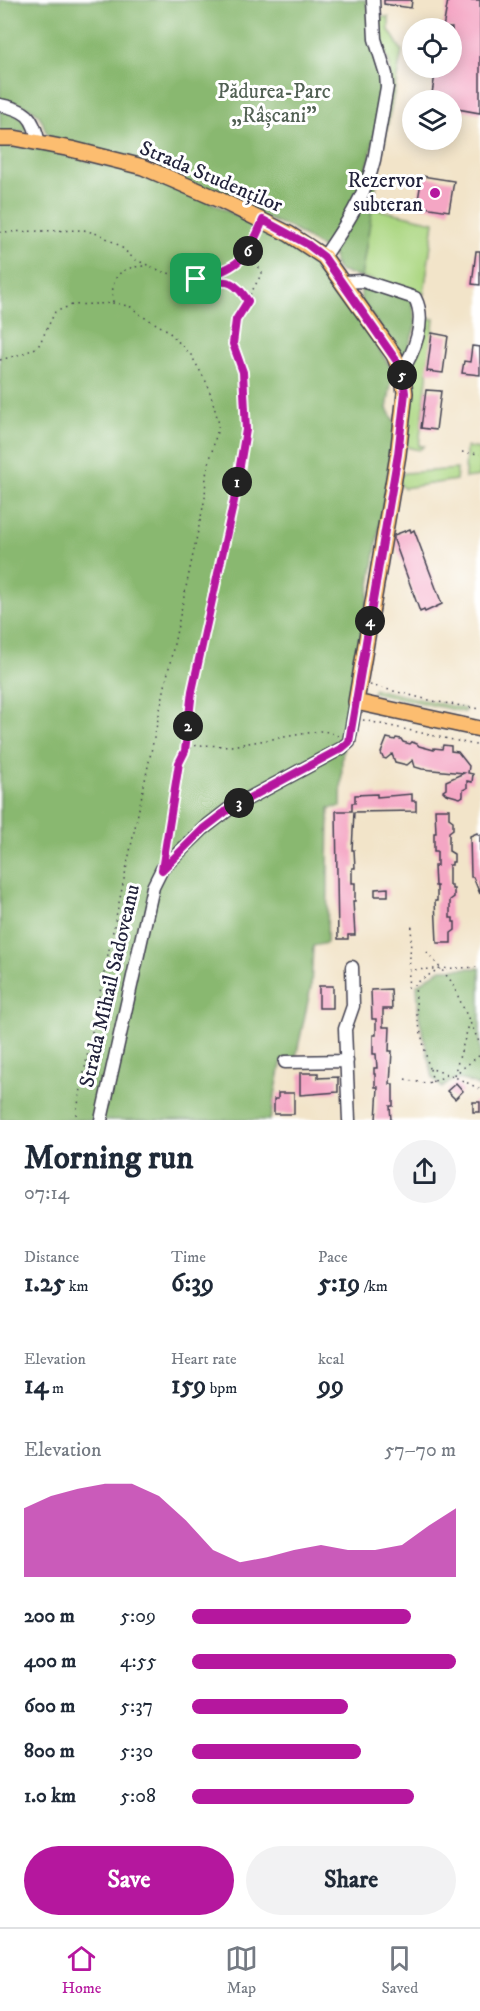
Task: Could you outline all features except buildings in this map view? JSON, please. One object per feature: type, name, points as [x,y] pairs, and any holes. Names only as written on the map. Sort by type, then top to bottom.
[{"type":"main road","name":"Strada Studenților","points":[[0,138],[39,143],[143,167],[263,220],[307,244],[324,257]]},
{"type":"main road","points":[[324,257],[393,355],[401,372],[405,393],[398,454],[356,702],[480,729]]},
{"type":"street","points":[[324,257],[358,201],[374,160],[387,87],[386,74],[375,39],[373,0]]},
{"type":"street","points":[[0,105],[17,108],[28,115],[35,125],[39,143]]},
{"type":"street","points":[[343,282],[363,281],[415,298],[418,307],[416,340],[411,357],[401,372]]},
{"type":"street","points":[[349,742],[356,702]]},
{"type":"street","name":"Strada Mihail Sadoveanu","points":[[100,1120],[153,887],[162,870],[203,829],[229,809],[342,748],[349,742]]},
{"type":"street","points":[[349,1120],[345,1029],[353,1006],[352,967]]},
{"type":"street","points":[[285,1062],[347,1061]]},
{"type":"path","points":[[196,279],[221,273],[238,263],[250,249],[263,220]]},
{"type":"path","points":[[0,232],[84,230],[101,235],[120,246],[135,259],[163,272],[202,282],[223,280],[237,286],[248,301]]},
{"type":"path","points":[[162,870],[179,763],[185,751],[192,691],[234,501],[246,430],[243,372],[233,344],[236,320],[262,273],[250,249]]},
{"type":"path","points":[[113,303],[112,291],[118,273],[148,266]]},
{"type":"path","points":[[0,360],[38,347],[55,312],[61,308],[72,305],[113,303],[131,307],[167,330],[191,355],[208,385],[219,424],[206,475],[205,498],[98,1000],[75,1120]]},
{"type":"path","points":[[462,452],[480,454]]},
{"type":"path","points":[[373,686],[480,709]]},
{"type":"path","points":[[357,719],[480,746]]},
{"type":"path","points":[[185,751],[197,745],[231,746],[321,731],[329,732],[349,742]]},
{"type":"path","points":[[408,988],[412,924]]},
{"type":"path","points":[[427,952],[451,981],[480,1044]]},
{"type":"path","points":[[409,970],[480,967]]},
{"type":"path","points":[[416,984],[440,968]]},
{"type":"path","points":[[409,978],[416,984],[417,1016],[434,1083]]},
{"type":"path","points":[[453,1076],[470,1023]]},
{"type":"path","points":[[453,1076],[480,1055]]},
{"type":"path","points":[[429,1068],[480,1089]]},
{"type":"path","points":[[405,1079],[419,1083],[434,1083],[448,1074]]},
{"type":"green space","name":"Pădurea-Parc „Râșcani”","points":[[0,0],[366,0],[381,68],[382,98],[370,158],[360,191],[324,249],[289,227],[56,140],[46,132],[37,113],[22,105],[0,100]]},
{"type":"green space","points":[[378,17],[389,17],[389,30],[402,51],[378,174],[375,173],[390,89],[390,65],[382,45]]},
{"type":"green space","points":[[0,109],[22,118],[28,131],[0,132]]},
{"type":"green space","points":[[0,146],[35,148],[117,168],[159,182],[210,202],[307,251],[336,283],[393,371],[387,409],[396,424],[342,758],[341,807],[329,808],[327,943],[313,946],[311,987],[296,1057],[282,1060],[270,1120],[0,1120]]},
{"type":"green space","points":[[375,173],[378,174],[361,277],[339,271],[334,263],[333,252]]},
{"type":"green space","points":[[372,208],[434,222],[424,294],[361,277]]},
{"type":"green space","points":[[368,285],[412,299],[416,324],[405,358],[401,357],[361,300],[361,288]]},
{"type":"green space","points":[[421,318],[434,319],[419,446],[424,446],[419,450],[407,447],[403,441],[408,382],[413,369]]},
{"type":"green space","points":[[466,447],[480,449],[480,476],[465,478]]},
{"type":"green space","points":[[457,469],[456,480],[404,488],[400,485],[399,477],[404,473]]},
{"type":"green space","points":[[374,689],[465,709],[464,712],[373,692]]},
{"type":"green space","points":[[480,968],[480,1087],[456,1080],[442,1088],[433,1078],[419,1017],[417,985],[441,969]]},
{"type":"place","name":"Rezervor subteran","points":[[435,193]]},
{"type":"route","points":[[263,220],[269,223],[307,244],[324,257],[398,363],[405,393],[396,469],[349,742],[342,748],[229,809],[203,829],[162,870],[179,763],[185,751],[192,691],[234,501],[246,430],[243,372],[233,344],[236,320],[248,301],[237,286],[223,280],[202,282],[196,279],[221,273],[238,263],[250,249],[263,220]]}]
